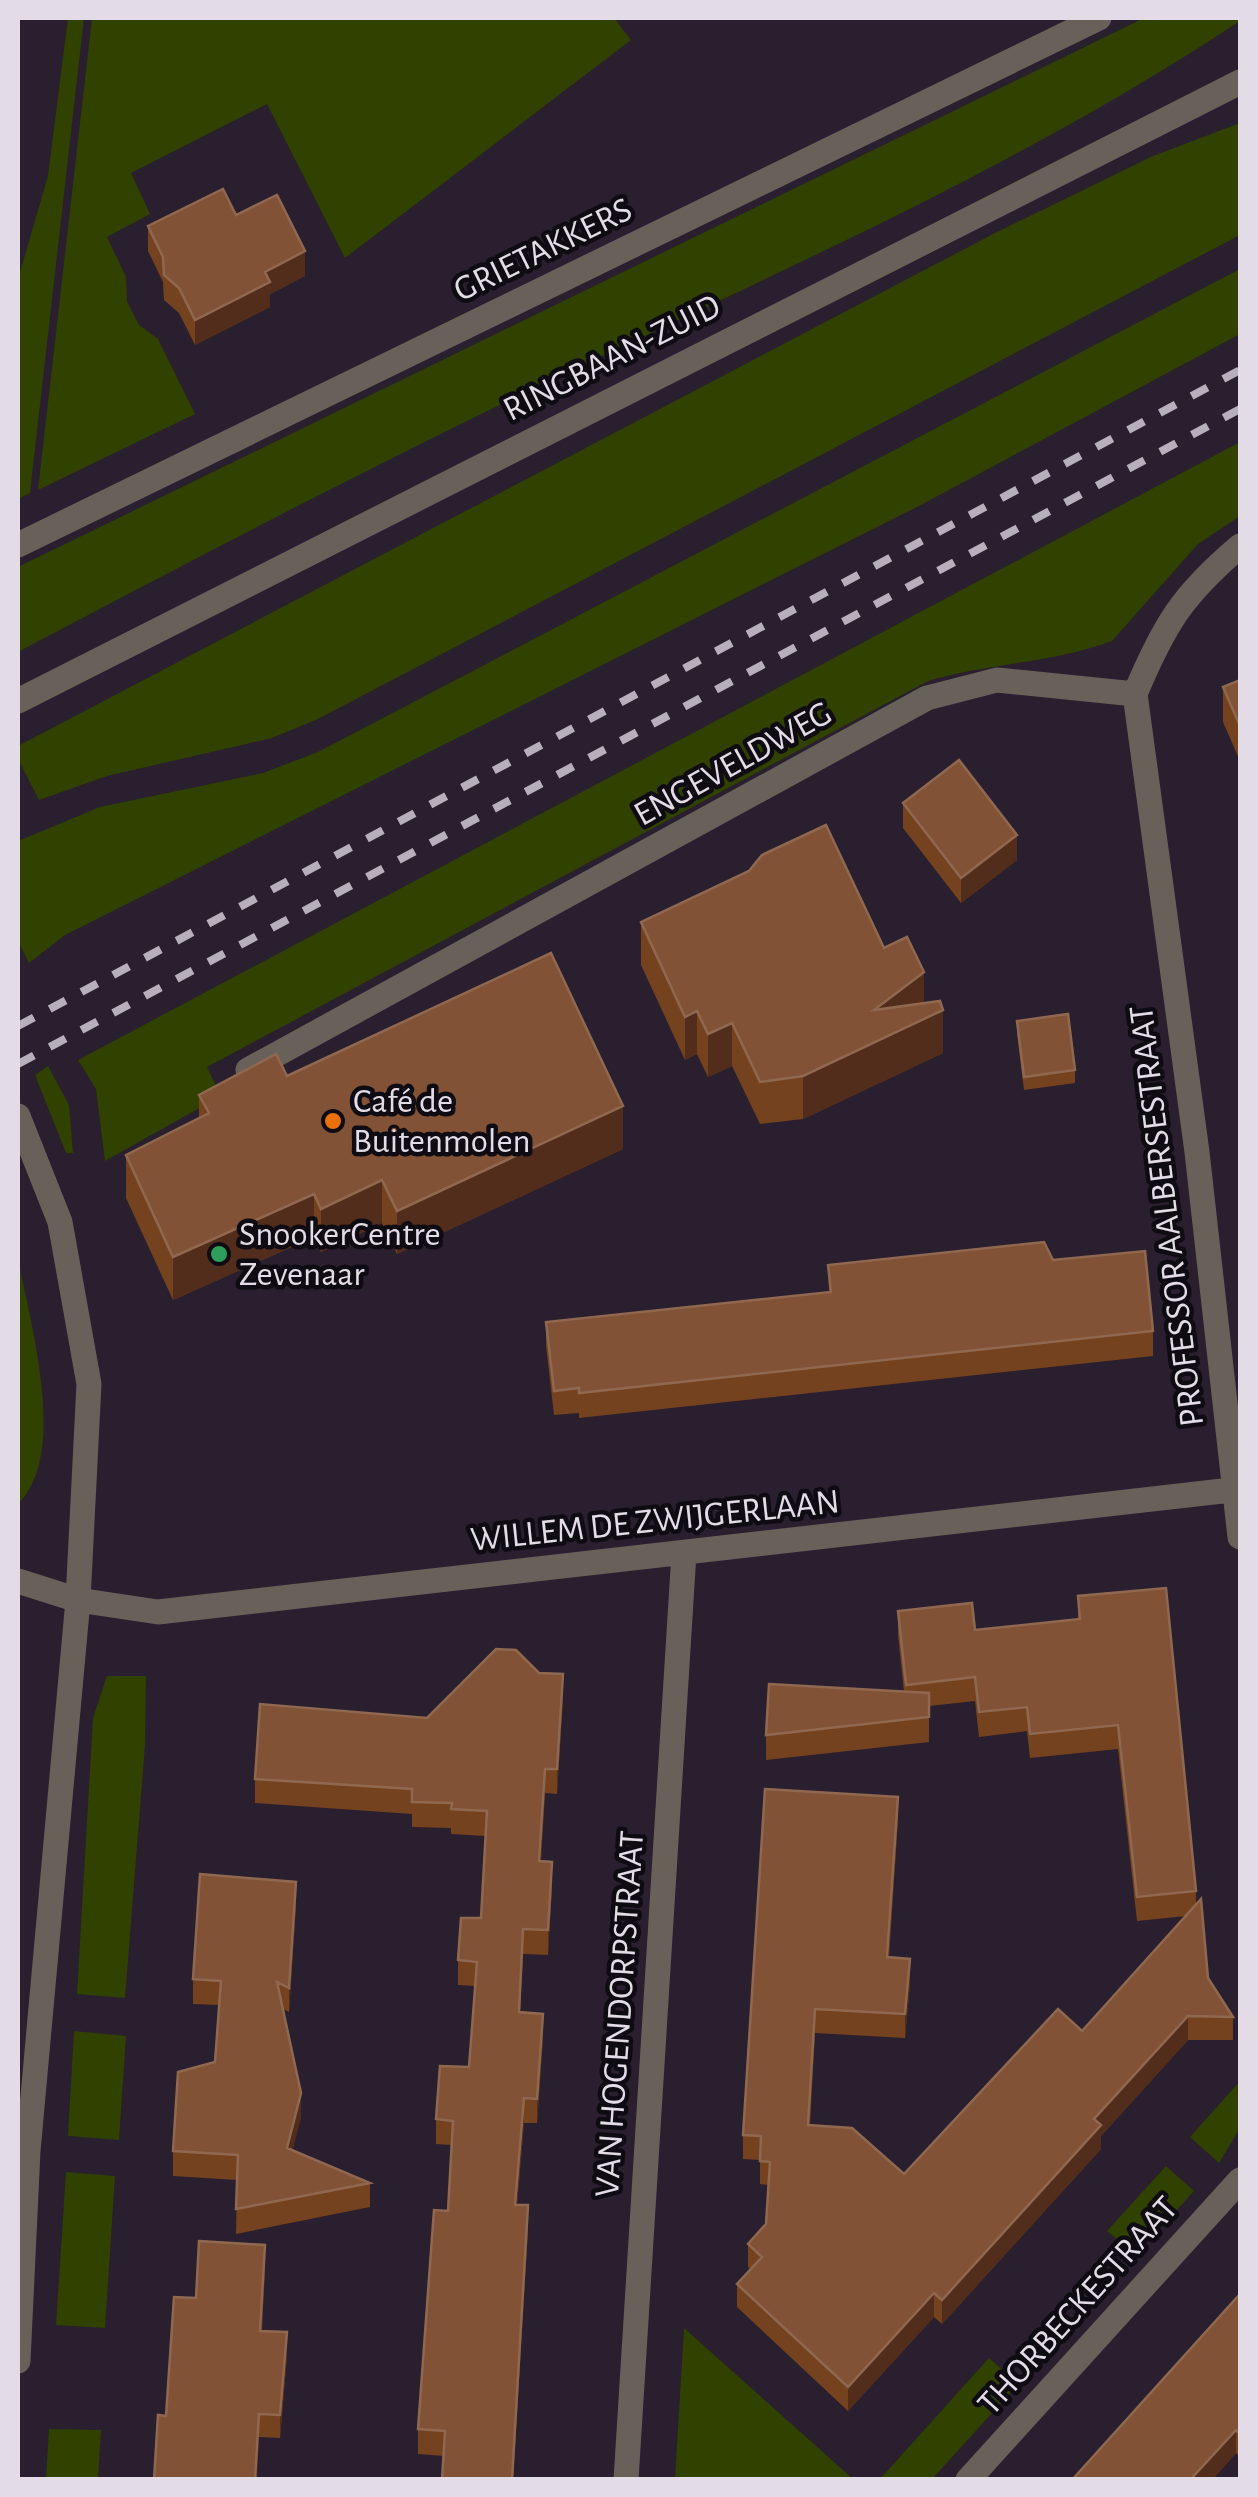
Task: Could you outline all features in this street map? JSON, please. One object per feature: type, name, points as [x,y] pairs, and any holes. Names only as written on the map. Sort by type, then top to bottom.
[{"type":"street","name":"GRIETAKKERS","points":[[18,545],[1100,18]]},
{"type":"street","name":"RINGBAAN-ZUID","points":[[18,701],[1240,82]]},
{"type":"street","points":[[1135,694],[1164,626],[1197,586],[1240,546]]},
{"type":"street","name":"ENGEVELDWEG","points":[[226,1082],[927,698],[997,680],[1135,694]]},
{"type":"street","name":"PROFESSOR AALBERSESTRAAT","points":[[1135,694],[1238,1490]]},
{"type":"street","points":[[18,1116],[60,1222],[78,1302],[90,1384],[78,1600],[26,2080],[18,2361]]},
{"type":"street","points":[[1238,1490],[1240,1537]]},
{"type":"street","name":"WILLEM DE ZWIJGERLAAN","points":[[18,1582],[78,1600],[158,1612],[1238,1490]]},
{"type":"street","name":"VAN HOGENDORPSTRAAT","points":[[626,2480],[684,1553]]},
{"type":"street","name":"THORBECKESTRAAT","points":[[968,2480],[1240,2180]]},
{"type":"green space","points":[[68,18],[84,18],[30,493],[18,499],[18,279],[48,176]]},
{"type":"green space","points":[[92,18],[614,18],[631,40],[345,258],[267,104],[131,173],[150,214],[107,237],[126,277],[127,301],[139,325],[158,339],[195,414],[38,490]]},
{"type":"green space","points":[[1144,18],[1240,21],[1077,120],[908,210],[426,441],[18,652],[18,567]]},
{"type":"green space","points":[[1240,123],[1240,235],[318,719],[272,738],[107,776],[39,800],[18,759],[18,746],[993,234],[1153,156]]},
{"type":"green space","points":[[1240,269],[1240,334],[919,506],[65,935],[29,963],[18,941],[18,841],[100,807],[263,773],[318,752]]},
{"type":"green space","points":[[1240,442],[1240,516],[1198,544],[1112,641],[1067,654],[928,681],[207,1067],[221,1096],[105,1161],[96,1089],[78,1060]]},
{"type":"green space","points":[[48,1066],[69,1105],[73,1153],[66,1153],[35,1075]]},
{"type":"green space","points":[[18,1259],[37,1351],[44,1421],[33,1482],[18,1504]]},
{"type":"green space","points":[[107,1676],[146,1676],[145,1745],[125,1998],[77,1994],[93,1718]]},
{"type":"green space","points":[[74,2031],[126,2036],[119,2140],[68,2136]]},
{"type":"green space","points":[[1240,2081],[1240,2128],[1219,2163],[1190,2137]]},
{"type":"green space","points":[[1166,2166],[1194,2191],[1136,2255],[1107,2231]]},
{"type":"green space","points":[[66,2172],[115,2176],[105,2328],[56,2325]]},
{"type":"green space","points":[[684,2328],[853,2479],[675,2479]]},
{"type":"green space","points":[[989,2358],[1016,2382],[1014,2389],[932,2479],[880,2479]]},
{"type":"green space","points":[[49,2429],[101,2430],[98,2479],[46,2479]]},
{"type":"building","points":[[223,189],[236,215],[277,195],[305,251],[265,272],[270,282],[195,320],[179,288],[164,275],[163,257],[148,226]]},
{"type":"building","points":[[1240,680],[1240,726],[1223,687]]},
{"type":"building","points":[[959,760],[1017,835],[961,878],[903,803]]},
{"type":"building","points":[[826,825],[884,948],[907,937],[924,972],[874,1010],[940,1001],[943,1010],[803,1076],[760,1082],[732,1023],[708,1034],[697,1011],[685,1017],[641,922],[749,871],[762,855]]},
{"type":"building","points":[[551,953],[623,1106],[397,1211],[382,1180],[321,1209],[314,1194],[173,1257],[126,1155],[209,1113],[199,1095],[276,1054],[287,1076]]},
{"type":"building","points":[[1068,1014],[1075,1070],[1024,1077],[1017,1021]]},
{"type":"building","points":[[1044,1242],[1053,1260],[1145,1251],[1153,1331],[579,1393],[579,1388],[554,1391],[546,1322],[831,1292],[828,1265]]},
{"type":"building","points":[[1166,1588],[1196,1891],[1137,1897],[1118,1725],[1030,1734],[1027,1707],[979,1712],[975,1677],[906,1685],[898,1611],[972,1603],[975,1630],[1080,1619],[1078,1596]]},
{"type":"building","points":[[496,1649],[516,1650],[539,1673],[563,1674],[557,1769],[545,1769],[539,1861],[552,1862],[548,1930],[523,1929],[519,2012],[543,2014],[537,2099],[524,2098],[515,2205],[528,2205],[512,2480],[442,2480],[445,2431],[418,2429],[434,2210],[448,2211],[453,2121],[436,2119],[440,2066],[469,2067],[477,1962],[458,1960],[461,1918],[481,1918],[487,1811],[451,1809],[452,1803],[412,1802],[412,1789],[255,1779],[260,1704],[427,1718]]},
{"type":"building","points":[[769,1684],[929,1693],[929,1717],[766,1735]]},
{"type":"building","points":[[765,1789],[898,1797],[887,1957],[910,1959],[905,2014],[815,2009],[808,2125],[852,2128],[904,2174],[1058,2009],[1082,2031],[1201,1899],[1208,1978],[1233,2017],[1188,2016],[1094,2119],[1101,2125],[942,2300],[934,2293],[848,2387],[737,2284],[762,2257],[748,2244],[766,2224],[770,2162],[760,2161],[761,2136],[743,2135]]},
{"type":"building","points":[[200,1874],[296,1882],[289,1988],[277,1982],[301,2093],[287,2148],[370,2183],[236,2209],[238,2155],[173,2151],[178,2072],[215,2062],[221,1981],[193,1979]]},
{"type":"building","points":[[199,2241],[265,2245],[260,2331],[287,2332],[280,2415],[259,2414],[255,2480],[154,2480],[158,2415],[166,2416],[174,2297],[196,2298]]},
{"type":"building","points":[[1240,2294],[1240,2434],[1236,2430],[1190,2480],[1072,2480]]},
{"type":"railway","points":[[18,1026],[1240,370]]},
{"type":"railway","points":[[18,1064],[1240,409]]},
{"type":"place","name":"Café de Buitenmolen","points":[[333,1121]]},
{"type":"place","name":"SnookerCentre Zevenaar","points":[[219,1254]]}]
